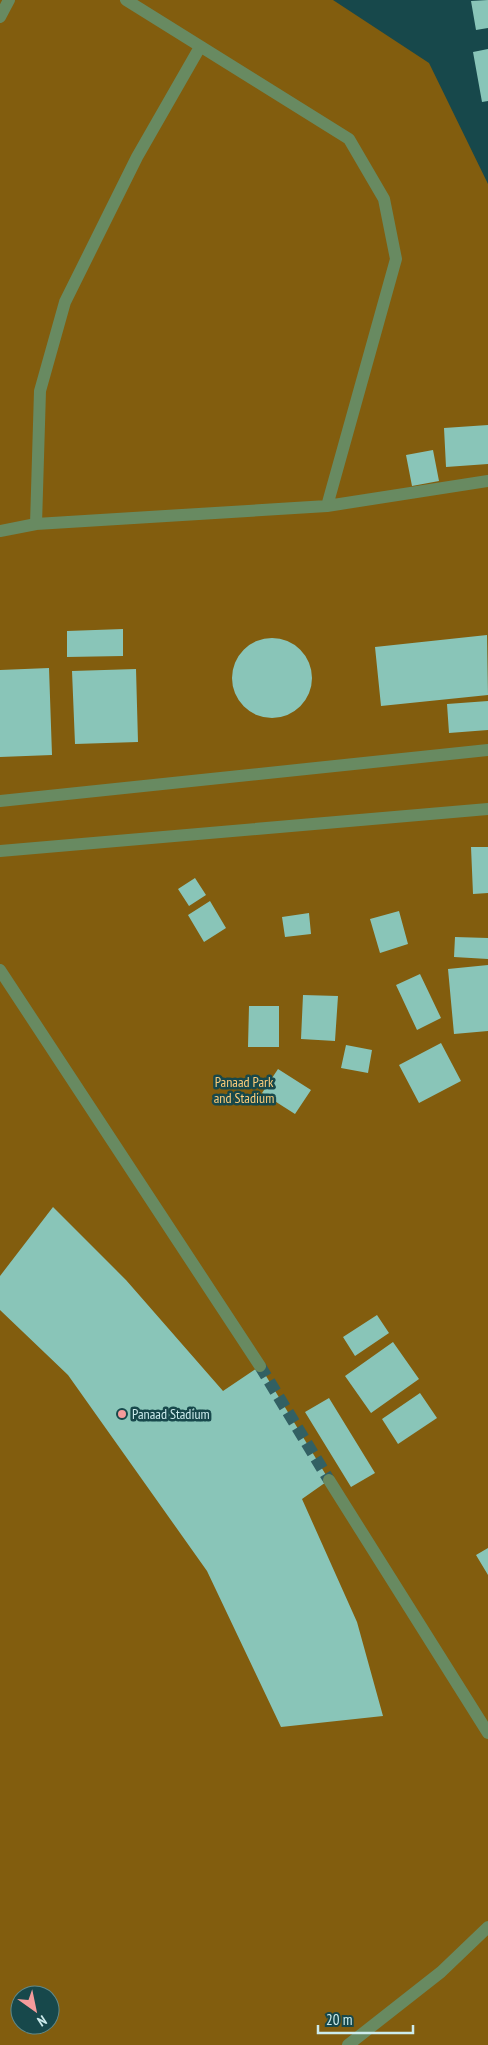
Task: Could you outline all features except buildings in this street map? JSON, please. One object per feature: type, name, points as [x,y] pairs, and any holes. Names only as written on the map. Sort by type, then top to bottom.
[{"type":"street","points":[[0,17],[9,0]]},
{"type":"street","points":[[126,0],[349,139],[384,199],[396,258],[327,506]]},
{"type":"street","points":[[36,524],[40,391],[66,302],[137,157],[200,47]]},
{"type":"street","points":[[0,531],[36,524],[327,506],[488,481]]},
{"type":"street","points":[[0,802],[488,750]]},
{"type":"street","points":[[0,851],[488,809]]},
{"type":"street","points":[[0,970],[260,1366]]},
{"type":"street","points":[[329,1480],[488,1733]]},
{"type":"street","points":[[348,2045],[441,1972],[488,1927]]},
{"type":"green space","name":"Panaad Park and Stadium","points":[[0,0],[333,0],[429,63],[488,184],[488,2045],[0,2045]]},
{"type":"tunnel","points":[[260,1366],[329,1480]]},
{"type":"place","name":"Panaad Stadium","points":[[122,1414]]}]
